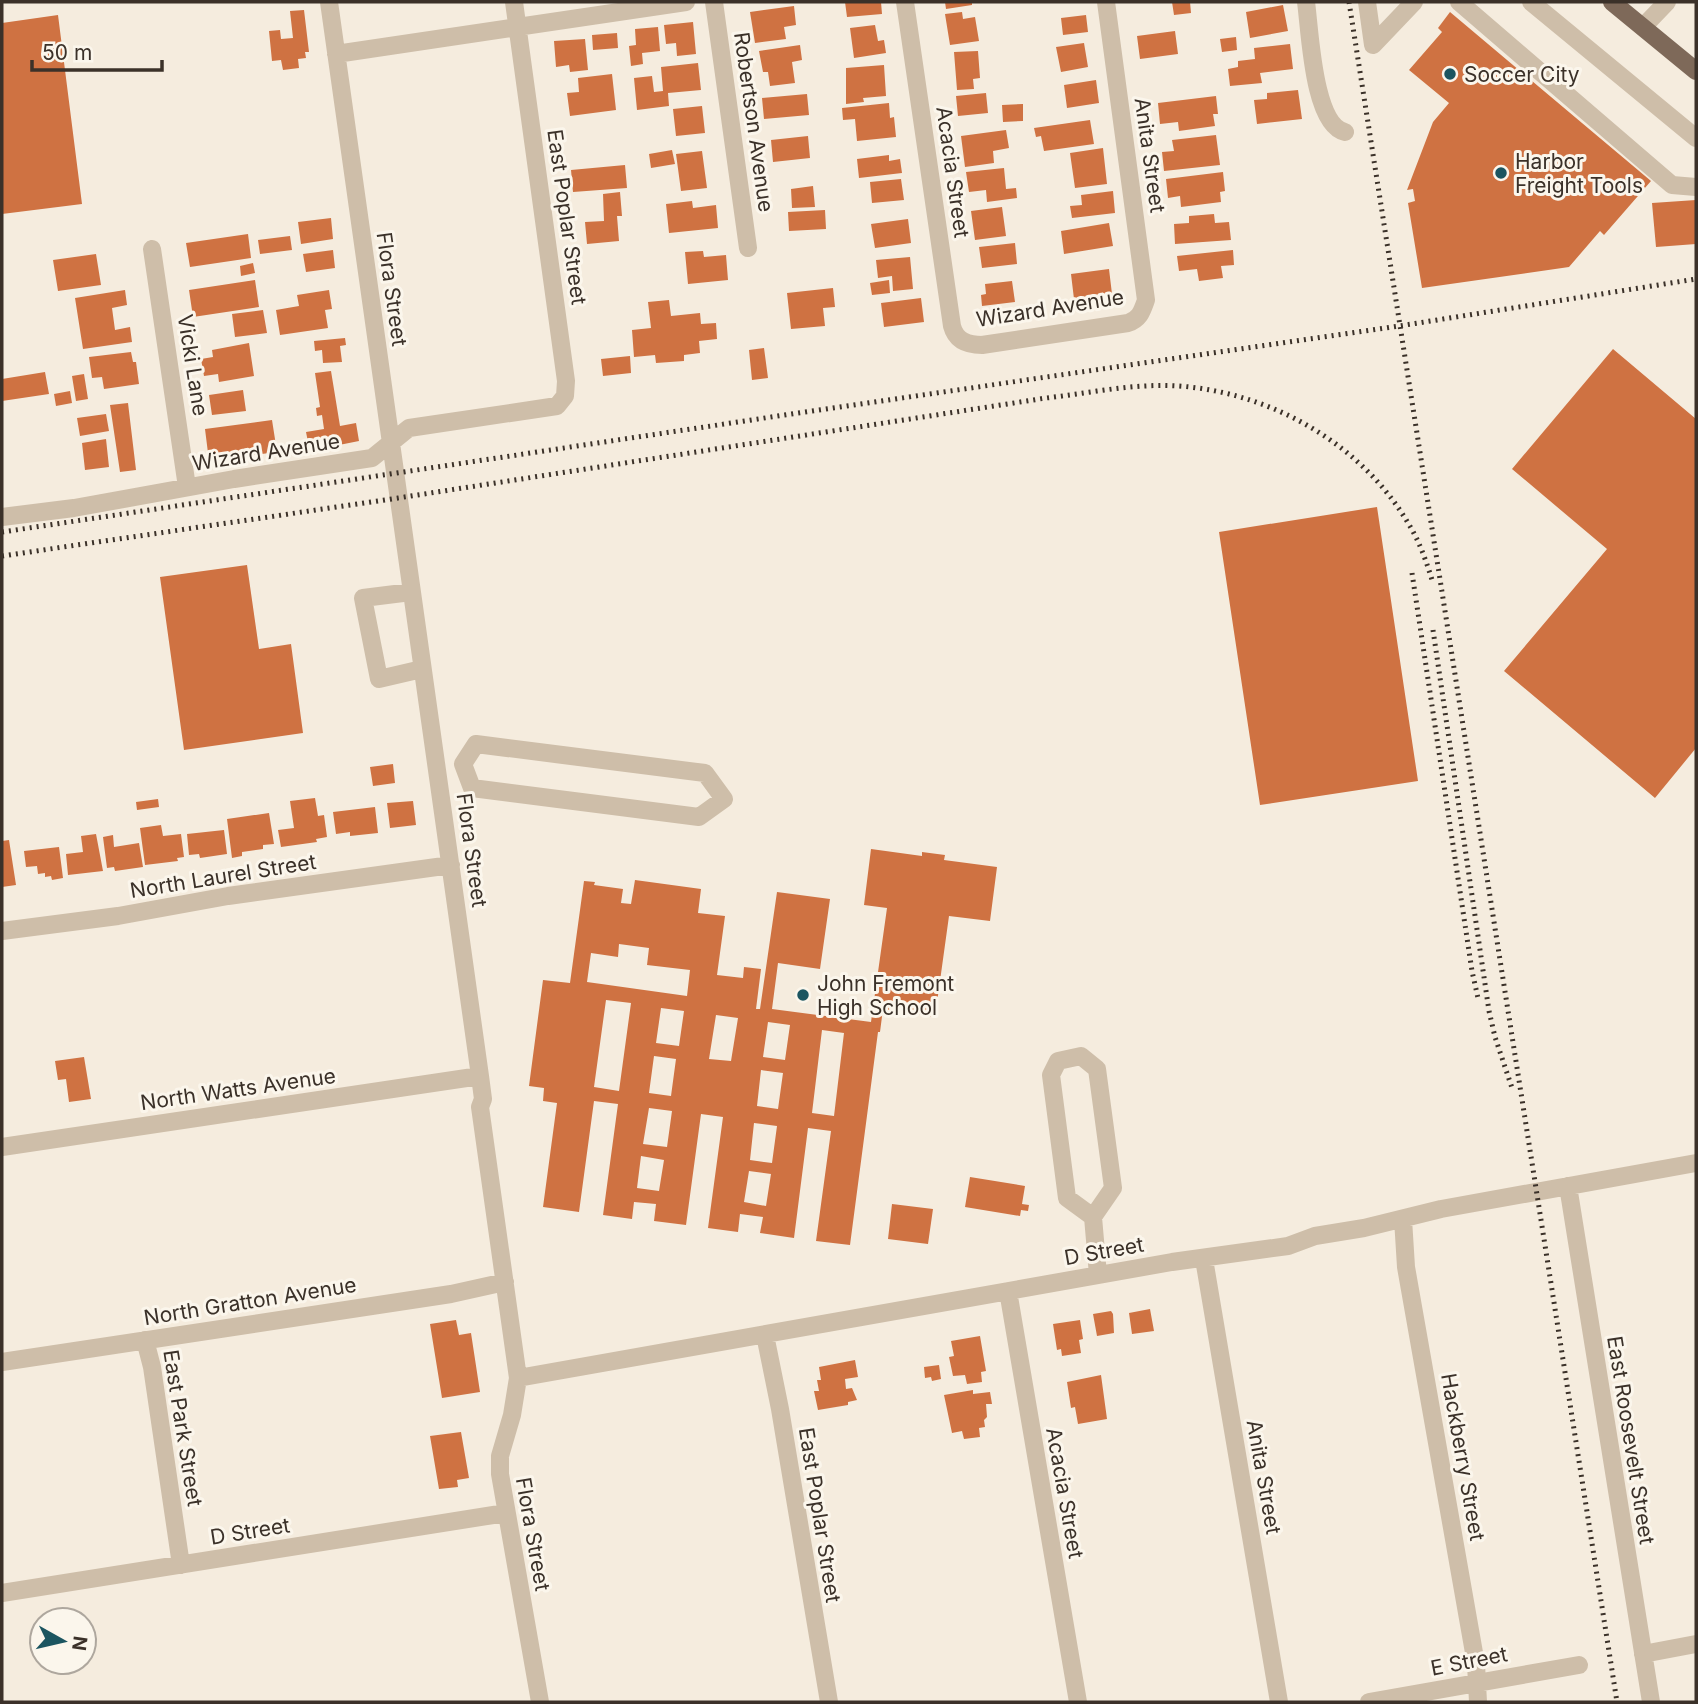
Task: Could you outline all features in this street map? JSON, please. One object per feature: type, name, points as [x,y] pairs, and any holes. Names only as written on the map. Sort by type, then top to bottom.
[{"type":"main road","points":[[1612,2],[1696,71]]},
{"type":"street","name":"Flora Street","points":[[329,2],[483,1100],[480,1107],[517,1378],[512,1415],[500,1456],[499,1474],[540,1702]]},
{"type":"street","name":"East Poplar Street","points":[[514,2],[566,381],[565,396],[557,406],[528,412]]},
{"type":"street","points":[[336,54],[686,2]]},
{"type":"street","name":"Robertson Avenue","points":[[715,2],[748,248]]},
{"type":"street","name":"Acacia Street","points":[[905,2],[952,326],[954,334],[965,342]]},
{"type":"street","name":"Anita Street","points":[[1106,2],[1146,300],[1141,314]]},
{"type":"street","points":[[1306,2],[1323,108],[1334,126],[1345,132]]},
{"type":"street","points":[[1367,2],[1373,45],[1414,2]]},
{"type":"street","points":[[1460,2],[1672,185],[1696,187]]},
{"type":"street","points":[[1531,2],[1696,138]]},
{"type":"street","points":[[1643,27],[1667,2]]},
{"type":"street","name":"Vicki Lane","points":[[152,250],[187,487]]},
{"type":"street","name":"Wizard Avenue","points":[[965,342],[982,345],[1128,323],[1141,314]]},
{"type":"street","name":"Wizard Avenue","points":[[2,517],[74,508],[372,458],[409,428],[528,412]]},
{"type":"street","points":[[411,592],[363,598],[379,679],[422,669]]},
{"type":"street","points":[[476,744],[705,773],[724,799],[699,817],[472,788],[463,764],[476,744]]},
{"type":"street","points":[[436,756],[463,764]]},
{"type":"street","name":"North Laurel Street","points":[[2,931],[451,865]]},
{"type":"street","points":[[1093,1217],[1067,1198],[1051,1075],[1058,1060],[1081,1056],[1097,1069],[1113,1188],[1093,1217],[1098,1275]]},
{"type":"street","name":"North Watts Avenue","points":[[2,1147],[480,1076]]},
{"type":"street","name":"D Street","points":[[517,1378],[1098,1275],[1289,1246],[1315,1236],[1696,1163]]},
{"type":"street","name":"East Roosevelt Street","points":[[1568,1186],[1651,1702]]},
{"type":"street","name":"Hackberry Street","points":[[1403,1219],[1406,1267],[1476,1664],[1478,1702]]},
{"type":"street","name":"Anita Street","points":[[1204,1259],[1279,1702]]},
{"type":"street","name":"North Gratton Avenue","points":[[2,1362],[451,1294],[505,1282]]},
{"type":"street","name":"Acacia Street","points":[[1008,1291],[1078,1702]]},
{"type":"street","name":"East Poplar Street","points":[[765,1335],[829,1702]]},
{"type":"street","name":"East Park Street","points":[[145,1340],[152,1367],[181,1565]]},
{"type":"street","name":"D Street","points":[[2,1593],[506,1513]]},
{"type":"street","points":[[1643,1654],[1696,1644]]},
{"type":"street","name":"E Street","points":[[1368,1702],[1579,1665]]},
{"type":"building","points":[[845,2],[881,2],[882,14],[847,17]]},
{"type":"building","points":[[945,2],[972,2],[972,5],[946,9]]},
{"type":"building","points":[[1172,2],[1190,2],[1191,13],[1174,15]]},
{"type":"building","points":[[1283,5],[1288,31],[1250,38],[1246,12]]},
{"type":"building","points":[[794,6],[796,25],[784,27],[786,39],[755,43],[750,12]]},
{"type":"building","points":[[304,10],[309,52],[305,52],[306,58],[298,59],[299,68],[283,70],[281,60],[272,61],[269,31],[280,30],[281,39],[293,38],[290,11]]},
{"type":"building","points":[[962,12],[963,19],[975,17],[979,41],[950,45],[945,14]]},
{"type":"building","points":[[1450,12],[1651,181],[1604,235],[1600,231],[1569,267],[1422,288],[1408,203],[1415,201],[1413,189],[1407,190],[1433,122],[1449,103],[1409,70],[1442,32],[1438,28]]},
{"type":"building","points":[[58,15],[82,204],[2,214],[2,23]]},
{"type":"building","points":[[1086,15],[1088,32],[1063,35],[1061,18]]},
{"type":"building","points":[[693,22],[696,54],[677,56],[676,43],[666,44],[664,25]]},
{"type":"building","points":[[875,25],[878,41],[884,40],[886,53],[854,58],[850,28]]},
{"type":"building","points":[[658,27],[660,51],[642,53],[643,64],[631,66],[629,46],[636,45],[635,29]]},
{"type":"building","points":[[1175,31],[1178,54],[1140,59],[1137,36]]},
{"type":"building","points":[[617,33],[618,48],[593,50],[592,35]]},
{"type":"building","points":[[1236,37],[1237,50],[1222,52],[1220,39]]},
{"type":"building","points":[[585,39],[588,70],[570,72],[569,65],[556,67],[554,41]]},
{"type":"building","points":[[1084,43],[1088,67],[1061,72],[1056,47]]},
{"type":"building","points":[[1290,44],[1293,69],[1260,73],[1262,83],[1230,86],[1228,69],[1238,67],[1238,61],[1255,59],[1254,48]]},
{"type":"building","points":[[800,45],[802,60],[792,62],[795,83],[770,86],[768,72],[763,72],[759,51]]},
{"type":"building","points":[[978,51],[980,78],[973,79],[974,89],[957,90],[954,52]]},
{"type":"building","points":[[698,63],[701,90],[668,93],[669,106],[637,110],[634,78],[652,76],[654,92],[663,91],[661,67]]},
{"type":"building","points":[[884,65],[886,96],[863,98],[864,102],[846,104],[846,68]]},
{"type":"building","points":[[612,74],[616,110],[570,116],[567,93],[579,92],[578,78]]},
{"type":"building","points":[[1096,80],[1099,103],[1067,108],[1064,85]]},
{"type":"building","points":[[1298,90],[1302,119],[1257,124],[1254,100],[1267,99],[1267,93]]},
{"type":"building","points":[[986,93],[988,113],[958,116],[956,96]]},
{"type":"building","points":[[807,94],[809,115],[764,119],[762,98]]},
{"type":"building","points":[[1216,96],[1218,114],[1213,114],[1215,126],[1179,131],[1178,122],[1160,124],[1158,103]]},
{"type":"building","points":[[889,103],[896,137],[857,141],[855,119],[843,120],[842,108]]},
{"type":"building","points":[[1023,104],[1023,121],[1003,122],[1002,105]]},
{"type":"building","points":[[702,106],[705,133],[676,136],[673,109]]},
{"type":"building","points":[[1090,120],[1094,144],[1044,151],[1041,136],[1036,137],[1034,128]]},
{"type":"building","points":[[1006,130],[1009,148],[993,151],[994,163],[965,167],[961,136]]},
{"type":"building","points":[[1216,135],[1220,165],[1164,171],[1162,152],[1174,151],[1172,140]]},
{"type":"building","points":[[808,136],[810,158],[773,162],[771,140]]},
{"type":"building","points":[[1103,148],[1107,184],[1075,188],[1070,153]]},
{"type":"building","points":[[672,150],[675,164],[651,168],[649,154]]},
{"type":"building","points":[[702,151],[707,188],[681,191],[676,154]]},
{"type":"building","points":[[889,155],[889,161],[900,159],[902,173],[859,178],[857,159]]},
{"type":"building","points":[[625,165],[627,188],[573,192],[571,170]]},
{"type":"building","points":[[1004,168],[1006,189],[1016,188],[1017,198],[987,202],[986,190],[969,192],[966,172]]},
{"type":"building","points":[[1223,172],[1225,191],[1220,192],[1221,202],[1181,207],[1180,196],[1168,198],[1166,179]]},
{"type":"building","points":[[901,179],[904,200],[872,203],[870,182]]},
{"type":"building","points":[[813,186],[815,207],[792,208],[791,189]]},
{"type":"building","points":[[1113,191],[1115,213],[1072,218],[1070,206],[1082,205],[1081,195]]},
{"type":"building","points":[[620,192],[622,216],[617,216],[619,241],[587,244],[585,222],[604,221],[603,194]]},
{"type":"building","points":[[1696,200],[1696,244],[1656,247],[1652,203]]},
{"type":"building","points":[[692,201],[693,208],[716,205],[718,228],[669,233],[666,204]]},
{"type":"building","points":[[1002,207],[1006,236],[975,240],[971,211]]},
{"type":"building","points":[[825,210],[826,229],[789,231],[788,212]]},
{"type":"building","points":[[1214,214],[1215,223],[1229,222],[1231,240],[1175,244],[1174,224],[1189,223],[1189,216]]},
{"type":"building","points":[[331,218],[333,239],[301,244],[298,222]]},
{"type":"building","points":[[908,219],[911,243],[875,248],[871,224]]},
{"type":"building","points":[[1109,223],[1113,246],[1064,254],[1061,231]]},
{"type":"building","points":[[248,234],[251,258],[190,267],[186,243]]},
{"type":"building","points":[[290,236],[292,250],[260,254],[258,240]]},
{"type":"building","points":[[1015,243],[1017,264],[982,268],[979,247]]},
{"type":"building","points":[[333,250],[335,268],[306,272],[303,254]]},
{"type":"building","points":[[1233,250],[1234,265],[1221,266],[1223,278],[1199,281],[1197,269],[1179,271],[1177,256]]},
{"type":"building","points":[[703,251],[704,257],[726,255],[728,280],[688,284],[685,252]]},
{"type":"building","points":[[96,254],[101,285],[58,291],[53,260]]},
{"type":"building","points":[[910,257],[913,289],[893,291],[892,276],[878,278],[876,260]]},
{"type":"building","points":[[253,263],[255,273],[241,276],[240,266]]},
{"type":"building","points":[[1109,269],[1112,294],[1074,299],[1071,274]]},
{"type":"building","points":[[255,280],[259,307],[193,317],[189,290]]},
{"type":"building","points":[[889,280],[890,293],[872,295],[870,283]]},
{"type":"building","points":[[1012,281],[1015,302],[982,306],[981,295],[986,294],[985,284]]},
{"type":"building","points":[[833,288],[835,307],[823,308],[825,326],[791,329],[787,293]]},
{"type":"building","points":[[125,290],[127,305],[112,308],[115,330],[130,327],[132,342],[83,349],[75,298]]},
{"type":"building","points":[[329,290],[332,309],[325,310],[328,328],[280,335],[276,310],[299,306],[297,295]]},
{"type":"building","points":[[921,298],[924,322],[884,327],[881,303]]},
{"type":"building","points":[[669,300],[671,316],[700,313],[701,324],[716,323],[717,339],[699,341],[700,353],[684,355],[684,361],[656,363],[655,355],[634,357],[632,330],[651,328],[648,302]]},
{"type":"building","points":[[263,310],[267,333],[235,337],[232,314]]},
{"type":"building","points":[[345,338],[346,345],[340,346],[342,362],[323,363],[322,350],[315,351],[314,341]]},
{"type":"building","points":[[249,343],[254,376],[219,382],[218,374],[204,376],[201,359],[213,357],[212,350]]},
{"type":"building","points":[[764,348],[768,378],[752,380],[749,350]]},
{"type":"building","points":[[1613,349],[1696,419],[1696,748],[1655,798],[1504,671],[1607,549],[1512,469]]},
{"type":"building","points":[[131,352],[133,362],[136,362],[139,384],[104,389],[102,377],[92,378],[89,357]]},
{"type":"building","points":[[630,356],[631,373],[603,376],[601,359]]},
{"type":"building","points":[[331,371],[340,426],[356,423],[359,441],[314,450],[313,442],[308,442],[306,432],[324,429],[322,415],[317,416],[316,408],[320,407],[315,373]]},
{"type":"building","points":[[45,372],[49,394],[2,401],[2,379]]},
{"type":"building","points":[[84,374],[88,399],[76,401],[72,376]]},
{"type":"building","points":[[243,390],[246,411],[212,415],[209,395]]},
{"type":"building","points":[[70,391],[72,403],[56,406],[54,394]]},
{"type":"building","points":[[128,403],[136,470],[120,472],[110,405]]},
{"type":"building","points":[[106,414],[109,431],[80,436],[77,418]]},
{"type":"building","points":[[272,420],[277,452],[209,461],[205,429]]},
{"type":"building","points":[[106,439],[109,467],[85,470],[82,443]]},
{"type":"building","points":[[1377,507],[1418,781],[1260,805],[1219,532]]},
{"type":"building","points":[[247,565],[259,649],[291,644],[303,733],[184,750],[160,577]]},
{"type":"building","points":[[393,764],[395,783],[373,786],[370,767]]},
{"type":"building","points":[[315,798],[318,816],[324,815],[327,837],[316,839],[317,842],[281,847],[278,830],[294,828],[290,801]]},
{"type":"building","points":[[158,799],[159,807],[137,810],[136,802]]},
{"type":"building","points":[[413,801],[416,825],[390,828],[387,803]]},
{"type":"building","points":[[375,807],[378,833],[350,836],[350,832],[336,834],[333,812]]},
{"type":"building","points":[[269,813],[274,844],[263,845],[263,849],[242,852],[242,856],[232,858],[227,819]]},
{"type":"building","points":[[161,825],[163,836],[181,834],[184,857],[177,858],[178,861],[145,865],[140,828]]},
{"type":"building","points":[[224,830],[227,854],[200,858],[199,854],[189,855],[187,834]]},
{"type":"building","points":[[96,834],[103,871],[68,875],[66,854],[83,852],[81,836]]},
{"type":"building","points":[[113,835],[114,847],[139,843],[143,867],[115,871],[114,867],[107,868],[103,837]]},
{"type":"building","points":[[9,840],[16,885],[2,887],[2,841]]},
{"type":"building","points":[[59,847],[63,878],[52,880],[51,876],[45,877],[45,873],[38,874],[37,866],[26,867],[24,851]]},
{"type":"building","points":[[871,849],[922,856],[922,852],[945,855],[944,860],[997,867],[990,921],[949,916],[935,1017],[883,1009],[850,1245],[816,1241],[831,1131],[808,1128],[794,1238],[760,1233],[763,1217],[740,1214],[738,1232],[708,1228],[723,1117],[701,1114],[686,1225],[654,1221],[656,1204],[634,1202],[632,1219],[603,1215],[618,1104],[594,1101],[579,1212],[543,1207],[557,1103],[543,1101],[544,1088],[529,1086],[543,980],[570,983],[584,881],[623,889],[621,903],[631,904],[635,880],[701,889],[698,913],[725,916],[717,975],[743,978],[744,967],[761,969],[756,1009],[760,1009],[777,892],[830,899],[820,969],[778,963],[772,1009],[871,1022],[887,908],[864,905]],"holes":[[[619,944],[649,948],[647,965],[690,970],[687,996],[587,982],[591,953],[618,957]],[[606,1000],[631,1003],[619,1091],[594,1087]],[[661,1008],[684,1011],[679,1046],[656,1043]],[[716,1015],[738,1018],[731,1061],[709,1059]],[[768,1022],[790,1025],[785,1060],[763,1057]],[[822,1030],[844,1033],[834,1116],[812,1113]],[[654,1056],[676,1059],[671,1096],[649,1093]],[[761,1070],[783,1073],[778,1109],[757,1106]],[[649,1108],[672,1111],[667,1147],[643,1144]],[[754,1123],[777,1126],[772,1163],[750,1160]],[[641,1156],[664,1160],[659,1191],[637,1188]],[[749,1171],[771,1174],[766,1206],[744,1202]]]},
{"type":"building","points":[[84,1057],[91,1099],[69,1102],[66,1079],[58,1080],[55,1061]]},
{"type":"building","points":[[970,1177],[1025,1186],[1022,1204],[1029,1205],[1028,1211],[1021,1210],[1020,1216],[965,1207]]},
{"type":"building","points":[[892,1204],[933,1209],[928,1244],[888,1239]]},
{"type":"building","points":[[1150,1309],[1154,1331],[1132,1334],[1129,1313]]},
{"type":"building","points":[[1111,1311],[1114,1333],[1097,1336],[1093,1314]]},
{"type":"building","points":[[456,1320],[459,1335],[471,1333],[480,1392],[442,1398],[430,1324]]},
{"type":"building","points":[[1080,1320],[1083,1339],[1079,1340],[1081,1353],[1062,1356],[1061,1349],[1057,1350],[1053,1324]]},
{"type":"building","points":[[980,1336],[986,1371],[981,1372],[982,1382],[967,1384],[965,1375],[953,1376],[949,1357],[954,1356],[951,1341]]},
{"type":"building","points":[[855,1360],[858,1377],[845,1379],[846,1389],[852,1388],[857,1400],[848,1402],[848,1405],[818,1410],[814,1391],[819,1391],[819,1367]]},
{"type":"building","points":[[939,1365],[941,1379],[932,1381],[931,1377],[925,1378],[924,1367]]},
{"type":"building","points":[[1101,1375],[1107,1419],[1078,1424],[1075,1407],[1071,1408],[1067,1382]]},
{"type":"building","points":[[973,1390],[973,1394],[990,1392],[992,1404],[986,1404],[987,1417],[984,1420],[985,1427],[979,1428],[980,1437],[964,1439],[962,1431],[952,1433],[944,1395]]},
{"type":"building","points":[[461,1432],[469,1478],[457,1480],[458,1487],[439,1489],[430,1436]]},
{"type":"railway","points":[[1349,2],[1617,1702]]},
{"type":"railway","points":[[2,532],[1399,326],[1696,279]]},
{"type":"railway","points":[[2,556],[1046,398],[1162,385],[1214,391],[1248,399],[1281,412],[1342,448],[1391,498],[1415,534],[1433,583]]},
{"type":"railway","points":[[1412,573],[1478,998]]},
{"type":"railway","points":[[1433,630],[1489,1011],[1512,1088]]},
{"type":"place","name":"Soccer City","points":[[1450,74]]},
{"type":"place","name":"Harbor Freight Tools","points":[[1501,173]]},
{"type":"place","name":"John Fremont High School","points":[[803,995]]}]
